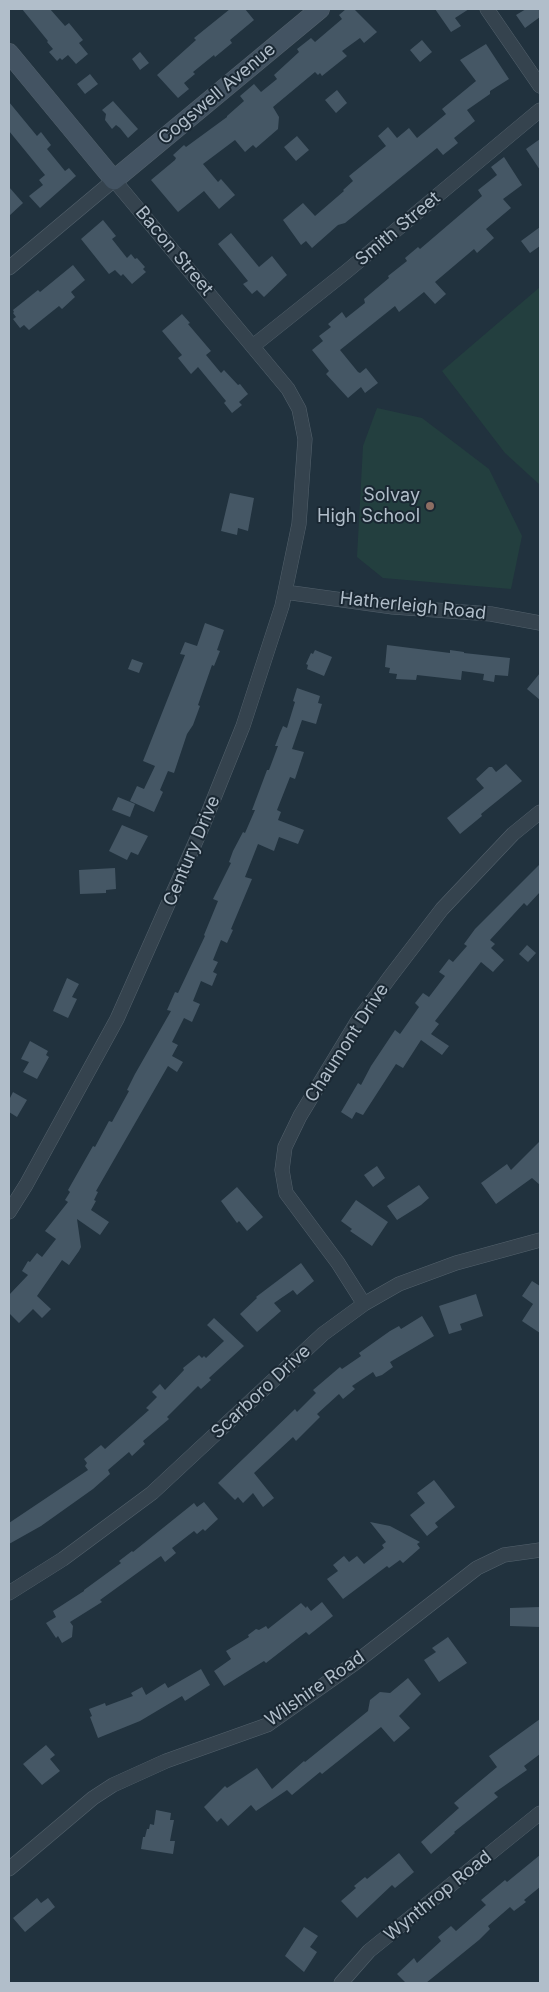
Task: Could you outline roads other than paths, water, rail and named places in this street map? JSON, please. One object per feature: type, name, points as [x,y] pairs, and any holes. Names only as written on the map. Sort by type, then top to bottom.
[{"type":"street","name":"Cogswell Avenue","points":[[114,180],[320,9]]},
{"type":"street","points":[[487,9],[540,86]]},
{"type":"street","name":"Bacon Street","points":[[9,53],[288,389],[298,409],[305,439],[304,464]]},
{"type":"street","name":"Smith Street","points":[[253,346],[347,271],[540,110]]},
{"type":"street","points":[[9,268],[114,180]]},
{"type":"street","name":"Century Drive","points":[[9,1212],[26,1185],[117,1019],[163,919],[243,726],[285,592],[299,524],[304,464]]},
{"type":"street","name":"Hatherleigh Road","points":[[285,592],[393,607],[491,614],[540,623]]},
{"type":"street","name":"Chaumont Drive","points":[[364,1304],[338,1263],[286,1193],[282,1170],[285,1147],[300,1116],[357,1022],[390,977],[442,909],[513,834],[540,812]]},
{"type":"street","name":"Scarboro Drive","points":[[9,1593],[63,1559],[152,1493],[323,1334],[364,1304],[399,1284],[456,1263],[540,1240]]},
{"type":"street","name":"Wilshire Road","points":[[9,1869],[93,1798],[113,1785],[166,1761],[267,1725],[355,1663],[477,1568],[504,1555],[540,1550]]},
{"type":"street","name":"Wynthrop Road","points":[[341,1983],[369,1951],[540,1813]]},
{"type":"place","name":"Solvay High School","points":[[430,506]]}]
